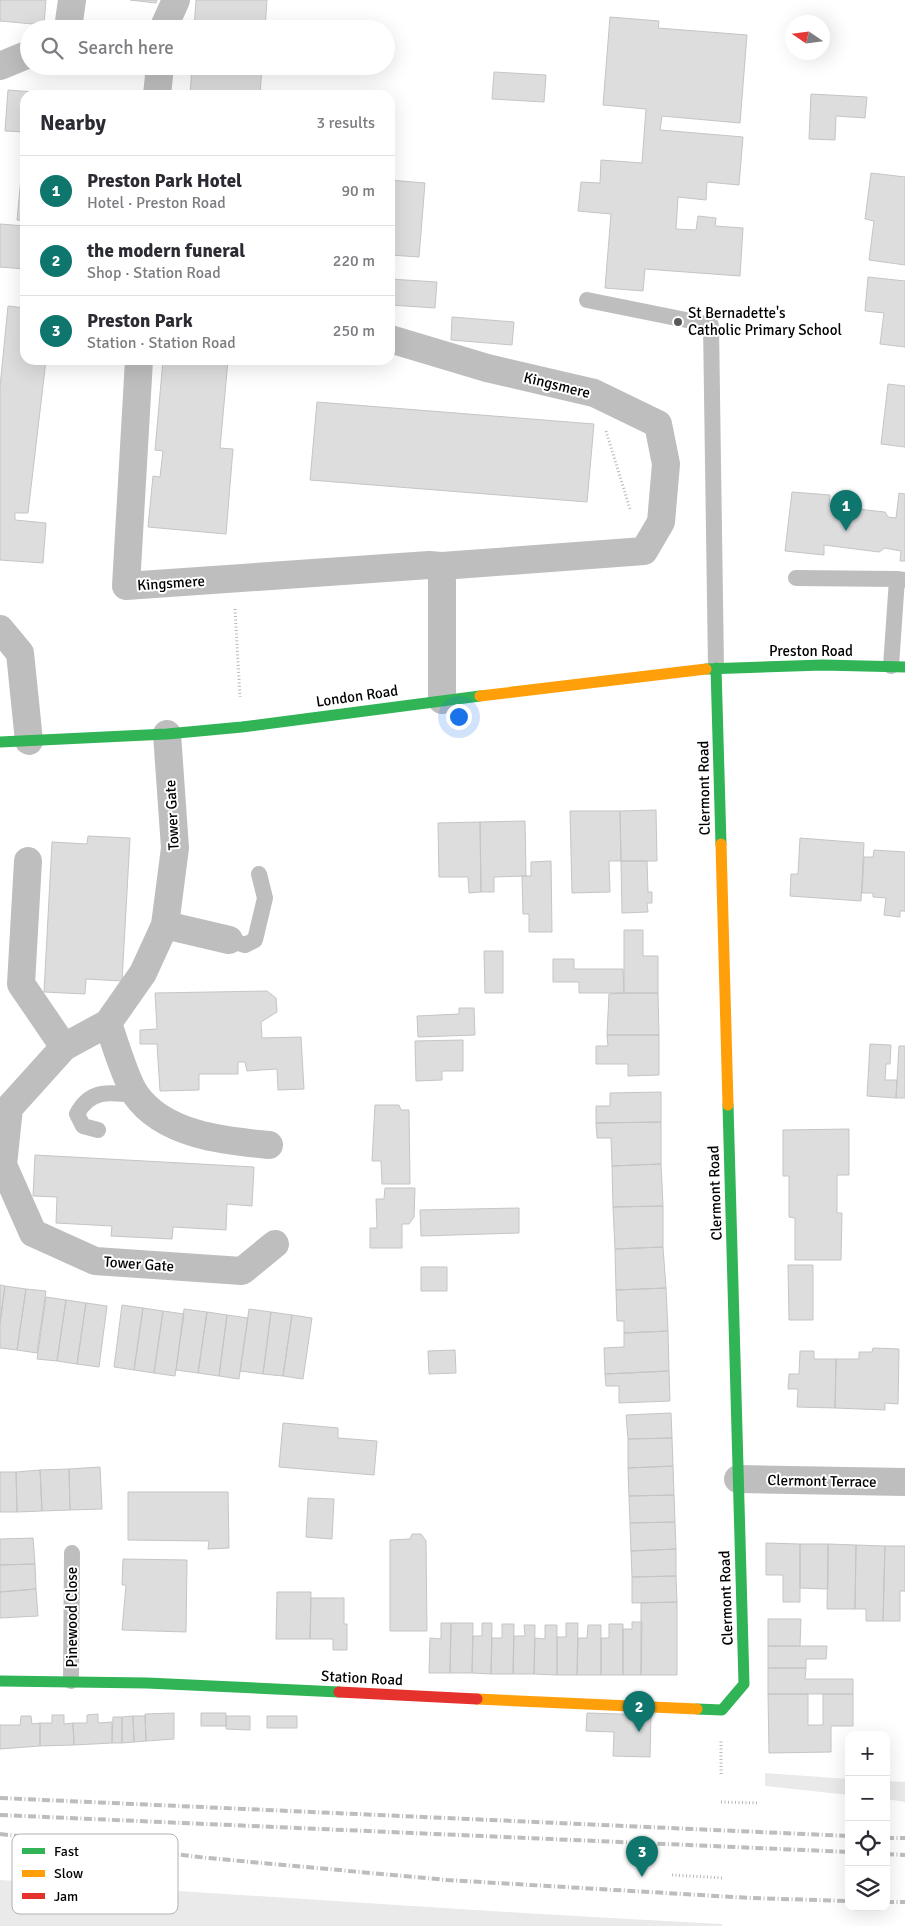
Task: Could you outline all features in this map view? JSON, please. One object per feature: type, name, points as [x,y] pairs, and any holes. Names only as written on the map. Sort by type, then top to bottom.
[{"type":"main road","name":"Preston Road","points":[[716,668],[823,665],[898,667]]},
{"type":"main road","name":"London Road","points":[[0,742],[167,734],[716,668]]},
{"type":"main road","name":"Clermont Road","points":[[716,668],[744,1684],[722,1710]]},
{"type":"main road","name":"Station Road","points":[[0,1680],[71,1681],[722,1710]]},
{"type":"street","points":[[69,20],[72,0]]},
{"type":"street","points":[[167,20],[176,0]]},
{"type":"street","points":[[0,66],[20,58]]},
{"type":"street","points":[[158,90],[159,75]]},
{"type":"street","name":"Kingsmere","points":[[139,365],[126,586],[644,551],[661,522],[666,464],[658,424],[594,393],[487,368],[395,340]]},
{"type":"street","points":[[442,566],[442,700]]},
{"type":"street","points":[[0,629],[20,653],[29,741]]},
{"type":"street","name":"Tower Gate","points":[[167,734],[175,848],[165,925],[143,973],[108,1024],[64,1047],[10,1108],[3,1165],[33,1233],[95,1260],[242,1271],[274,1244]]},
{"type":"street","points":[[28,861],[21,984],[64,1047]]},
{"type":"street","points":[[165,925],[228,940]]},
{"type":"street","points":[[108,1024],[135,1095],[162,1120],[222,1141],[269,1145]]},
{"type":"street","name":"Clermont Terrace","points":[[738,1479],[905,1482]]},
{"type":"lane","points":[[587,300],[711,325],[716,668]]},
{"type":"lane","points":[[796,578],[901,579],[898,667]]},
{"type":"lane","points":[[228,940],[245,944],[255,940],[265,898],[259,874]]},
{"type":"lane","points":[[98,1130],[83,1126],[77,1114],[83,1102],[105,1092],[135,1095]]},
{"type":"lane","name":"Pinewood Close","points":[[71,1681],[72,1553]]},
{"type":"path","points":[[594,393],[644,551]]},
{"type":"path","points":[[233,578],[242,726]]},
{"type":"path","points":[[722,1802],[758,1803]]},
{"type":"path","points":[[672,1875],[724,1878]]},
{"type":"shaded area","points":[[765,1773],[845,1779],[845,1795],[765,1786]]},
{"type":"shaded area","points":[[890,1781],[905,1782],[905,1802],[890,1800]]},
{"type":"shaded area","points":[[0,1880],[12,1881],[12,1914],[178,1914],[178,1891],[722,1924],[722,1926],[0,1926]]},
{"type":"building","points":[[0,0],[46,0],[44,20],[20,20],[20,23],[0,21]]},
{"type":"building","points":[[130,0],[157,0],[156,3]]},
{"type":"building","points":[[196,0],[267,0],[266,20],[195,20]]},
{"type":"building","points":[[610,17],[659,21],[658,28],[747,35],[740,123],[662,116],[660,130],[743,137],[739,185],[707,182],[706,200],[678,197],[676,229],[696,230],[698,216],[716,218],[715,226],[743,228],[740,276],[645,269],[643,291],[605,288],[611,214],[578,211],[581,182],[600,183],[601,160],[642,163],[646,109],[603,105]]},
{"type":"building","points":[[494,72],[546,75],[544,102],[492,99]]},
{"type":"building","points":[[191,75],[261,75],[260,90],[190,90]]},
{"type":"building","points":[[8,90],[20,91],[20,132],[5,131]]},
{"type":"building","points":[[811,94],[867,97],[865,118],[836,116],[835,140],[809,139]]},
{"type":"building","points":[[871,173],[905,177],[905,265],[869,260],[874,221],[865,219]]},
{"type":"building","points":[[395,180],[425,183],[419,257],[395,255]]},
{"type":"building","points":[[20,188],[20,220],[17,220]]},
{"type":"building","points":[[0,224],[20,226],[20,269],[0,267]]},
{"type":"building","points":[[868,277],[905,281],[905,347],[880,344],[884,313],[865,311]]},
{"type":"building","points":[[395,279],[437,282],[435,308],[395,305]]},
{"type":"building","points":[[8,306],[20,307],[20,365],[45,365],[28,513],[15,513],[15,520],[46,523],[43,563],[0,560],[0,387]]},
{"type":"building","points":[[452,317],[514,322],[512,345],[451,340]]},
{"type":"building","points":[[163,365],[228,365],[220,448],[233,449],[226,534],[148,527],[153,476],[160,477],[163,451],[155,450]]},
{"type":"building","points":[[888,384],[905,386],[905,447],[881,444]]},
{"type":"building","points":[[317,402],[594,424],[587,502],[310,480]]},
{"type":"building","points":[[792,492],[830,495],[829,506],[885,512],[888,517],[896,518],[899,493],[905,494],[905,561],[900,561],[901,551],[885,548],[879,552],[824,545],[824,555],[785,551]]},
{"type":"building","points":[[656,810],[657,861],[621,861],[620,811]]},
{"type":"building","points":[[570,811],[620,811],[621,861],[609,861],[610,892],[572,893]]},
{"type":"building","points":[[525,821],[526,876],[494,877],[494,892],[481,892],[480,822]]},
{"type":"building","points":[[480,822],[481,892],[469,893],[468,877],[439,877],[438,823]]},
{"type":"building","points":[[88,836],[130,838],[122,981],[86,979],[85,994],[44,992],[52,842],[87,844]]},
{"type":"building","points":[[800,838],[864,843],[861,901],[790,896],[791,874],[798,874]]},
{"type":"building","points":[[874,850],[905,852],[905,911],[900,911],[900,917],[884,915],[886,898],[873,897],[873,893],[862,893],[864,857],[873,857]]},
{"type":"building","points":[[551,861],[552,932],[529,932],[529,914],[523,914],[522,876],[531,876],[531,862]]},
{"type":"building","points":[[621,861],[647,861],[648,892],[652,892],[652,903],[647,903],[648,912],[622,913]]},
{"type":"building","points":[[624,930],[643,930],[643,956],[658,956],[658,993],[624,993]]},
{"type":"building","points":[[484,951],[503,951],[503,993],[485,993]]},
{"type":"building","points":[[553,959],[574,959],[574,969],[623,969],[624,993],[579,993],[579,982],[553,982]]},
{"type":"building","points":[[267,991],[276,998],[277,1012],[261,1022],[262,1038],[301,1037],[304,1089],[278,1090],[277,1069],[247,1071],[245,1062],[238,1062],[238,1074],[199,1074],[199,1090],[160,1091],[157,1044],[140,1044],[140,1030],[157,1029],[155,993]]},
{"type":"building","points":[[658,993],[659,1035],[607,1035],[609,994]]},
{"type":"building","points":[[459,1008],[474,1008],[475,1035],[418,1037],[417,1016],[459,1014]]},
{"type":"building","points":[[607,1035],[659,1035],[659,1075],[628,1076],[628,1064],[596,1064],[596,1046],[608,1046]]},
{"type":"building","points":[[463,1040],[463,1071],[442,1071],[442,1080],[416,1081],[415,1041]]},
{"type":"building","points":[[870,1044],[891,1045],[890,1064],[886,1064],[885,1080],[897,1080],[896,1098],[867,1096]]},
{"type":"building","points":[[899,1046],[905,1046],[905,1098],[896,1098]]},
{"type":"building","points":[[661,1092],[661,1122],[596,1123],[596,1106],[610,1106],[610,1093]]},
{"type":"building","points":[[375,1105],[399,1105],[401,1110],[409,1110],[410,1184],[382,1184],[381,1161],[372,1161]]},
{"type":"building","points":[[661,1122],[661,1164],[612,1166],[611,1138],[597,1138],[596,1123]]},
{"type":"building","points":[[849,1129],[849,1175],[837,1175],[837,1213],[842,1213],[841,1260],[795,1260],[795,1218],[789,1217],[789,1176],[783,1176],[783,1130]]},
{"type":"building","points":[[35,1155],[254,1167],[252,1206],[227,1204],[226,1230],[173,1227],[172,1239],[111,1236],[112,1226],[56,1223],[57,1197],[33,1196]]},
{"type":"building","points":[[661,1164],[663,1206],[613,1207],[612,1166]]},
{"type":"building","points":[[385,1188],[415,1188],[414,1217],[409,1224],[402,1224],[402,1248],[370,1248],[370,1228],[377,1228],[376,1199],[384,1199]]},
{"type":"building","points":[[663,1206],[663,1247],[615,1249],[613,1207]]},
{"type":"building","points":[[519,1208],[519,1233],[421,1236],[420,1210]]},
{"type":"building","points":[[663,1247],[666,1288],[616,1290],[615,1249]]},
{"type":"building","points":[[788,1265],[813,1265],[813,1320],[789,1320]]},
{"type":"building","points":[[421,1267],[447,1267],[447,1291],[421,1291]]},
{"type":"building","points":[[0,1285],[5,1286],[0,1323]]},
{"type":"building","points":[[5,1286],[26,1289],[17,1350],[0,1348],[0,1323]]},
{"type":"building","points":[[666,1288],[668,1331],[624,1333],[624,1321],[617,1321],[616,1290]]},
{"type":"building","points":[[26,1289],[46,1291],[37,1353],[17,1350]]},
{"type":"building","points":[[46,1297],[66,1300],[57,1361],[37,1359]]},
{"type":"building","points":[[66,1300],[86,1303],[77,1364],[57,1361]]},
{"type":"building","points":[[86,1303],[107,1306],[99,1367],[77,1364]]},
{"type":"building","points":[[122,1305],[143,1308],[134,1370],[114,1367]]},
{"type":"building","points":[[143,1308],[163,1311],[154,1373],[134,1370]]},
{"type":"building","points":[[184,1309],[207,1312],[198,1373],[176,1370]]},
{"type":"building","points":[[249,1309],[271,1312],[263,1374],[240,1371]]},
{"type":"building","points":[[163,1311],[184,1314],[175,1376],[154,1373]]},
{"type":"building","points":[[207,1312],[227,1315],[219,1376],[198,1373]]},
{"type":"building","points":[[271,1312],[292,1315],[283,1376],[263,1374]]},
{"type":"building","points":[[227,1315],[248,1318],[239,1379],[219,1376]]},
{"type":"building","points":[[292,1315],[312,1318],[303,1379],[283,1376]]},
{"type":"building","points":[[668,1331],[669,1371],[605,1374],[604,1348],[624,1347],[624,1333]]},
{"type":"building","points":[[873,1348],[899,1349],[898,1404],[885,1403],[885,1410],[835,1408],[836,1359],[859,1359],[859,1352],[872,1352]]},
{"type":"building","points":[[455,1350],[456,1373],[429,1374],[428,1351]]},
{"type":"building","points":[[800,1351],[814,1351],[814,1359],[836,1359],[835,1408],[797,1407],[798,1389],[788,1389],[789,1374],[799,1374]]},
{"type":"building","points":[[669,1371],[670,1401],[619,1403],[619,1386],[606,1386],[605,1374]]},
{"type":"building","points":[[671,1413],[672,1438],[628,1439],[626,1415]]},
{"type":"building","points":[[283,1423],[338,1428],[338,1438],[377,1441],[374,1475],[279,1467]]},
{"type":"building","points":[[672,1438],[673,1466],[628,1468],[628,1439]]},
{"type":"building","points":[[673,1466],[674,1495],[629,1496],[628,1468]]},
{"type":"building","points":[[100,1467],[102,1509],[70,1510],[69,1469]]},
{"type":"building","points":[[69,1469],[70,1510],[42,1511],[40,1470]]},
{"type":"building","points":[[40,1470],[42,1511],[17,1512],[16,1472]]},
{"type":"building","points":[[0,1472],[16,1472],[17,1512],[0,1512]]},
{"type":"building","points":[[128,1492],[228,1492],[229,1548],[208,1549],[209,1541],[128,1540]]},
{"type":"building","points":[[674,1495],[675,1522],[630,1523],[629,1496]]},
{"type":"building","points":[[308,1498],[334,1499],[332,1539],[306,1537]]},
{"type":"building","points":[[675,1522],[676,1549],[631,1551],[630,1523]]},
{"type":"building","points":[[412,1534],[421,1534],[426,1541],[427,1631],[390,1631],[390,1540],[410,1539]]},
{"type":"building","points":[[33,1538],[35,1564],[0,1565],[0,1539]]},
{"type":"building","points":[[766,1543],[800,1544],[800,1602],[783,1602],[783,1575],[766,1575]]},
{"type":"building","points":[[800,1544],[828,1544],[828,1589],[800,1588]]},
{"type":"building","points":[[828,1544],[856,1545],[855,1609],[827,1609]]},
{"type":"building","points":[[856,1545],[885,1546],[883,1621],[866,1621],[866,1609],[855,1609]]},
{"type":"building","points":[[885,1546],[905,1546],[905,1591],[900,1591],[900,1621],[883,1621]]},
{"type":"building","points":[[676,1549],[676,1576],[632,1577],[631,1551]]},
{"type":"building","points":[[123,1559],[187,1560],[186,1632],[122,1630],[126,1585],[122,1585]]},
{"type":"building","points":[[35,1564],[36,1589],[0,1592],[0,1565]]},
{"type":"building","points":[[676,1576],[677,1602],[632,1603],[632,1577]]},
{"type":"building","points":[[36,1589],[38,1616],[0,1618],[0,1592]]},
{"type":"building","points":[[277,1592],[311,1592],[310,1639],[276,1639]]},
{"type":"building","points":[[311,1598],[344,1598],[347,1650],[333,1650],[333,1639],[310,1639]]},
{"type":"building","points":[[677,1602],[677,1675],[641,1675],[641,1603]]},
{"type":"building","points":[[768,1619],[801,1619],[800,1646],[768,1646]]},
{"type":"building","points":[[632,1622],[642,1622],[641,1675],[623,1675],[623,1629],[632,1629]]},
{"type":"building","points":[[441,1623],[451,1623],[450,1673],[429,1673],[430,1638],[441,1639]]},
{"type":"building","points":[[451,1623],[473,1623],[472,1673],[450,1673]]},
{"type":"building","points":[[482,1623],[492,1623],[491,1674],[472,1673],[473,1636],[482,1636]]},
{"type":"building","points":[[566,1623],[578,1623],[577,1675],[557,1675],[557,1637],[566,1637]]},
{"type":"building","points":[[502,1624],[514,1624],[513,1674],[491,1674],[492,1638],[502,1638]]},
{"type":"building","points":[[609,1624],[623,1624],[623,1675],[601,1675],[601,1638],[609,1638]]},
{"type":"building","points":[[524,1625],[535,1625],[534,1674],[513,1674],[514,1636],[525,1636]]},
{"type":"building","points":[[545,1625],[557,1625],[557,1675],[534,1674],[535,1638],[545,1639]]},
{"type":"building","points":[[588,1625],[601,1625],[601,1675],[577,1675],[578,1638],[587,1638]]},
{"type":"building","points":[[768,1646],[827,1646],[826,1659],[806,1659],[806,1668],[768,1668]]},
{"type":"building","points":[[768,1668],[806,1668],[805,1679],[853,1679],[853,1694],[768,1694]]},
{"type":"building","points":[[768,1694],[808,1694],[808,1725],[823,1725],[823,1694],[853,1694],[853,1726],[831,1726],[831,1752],[769,1753]]},
{"type":"building","points":[[174,1713],[174,1739],[146,1741],[145,1714]]},
{"type":"building","points":[[201,1713],[226,1713],[226,1726],[201,1726]]},
{"type":"building","points":[[587,1713],[651,1715],[650,1757],[613,1756],[614,1732],[586,1731]]},
{"type":"building","points":[[98,1714],[98,1723],[112,1722],[112,1743],[74,1745],[73,1723],[87,1723],[87,1715]]},
{"type":"building","points":[[52,1715],[64,1715],[64,1724],[73,1723],[74,1745],[40,1746],[40,1723],[52,1723]]},
{"type":"building","points":[[21,1716],[31,1716],[32,1724],[40,1723],[40,1746],[0,1749],[0,1725],[20,1725]]},
{"type":"building","points":[[133,1716],[134,1742],[122,1743],[122,1717]]},
{"type":"building","points":[[133,1716],[145,1716],[146,1741],[134,1742]]},
{"type":"building","points":[[226,1716],[250,1716],[250,1730],[226,1729]]},
{"type":"building","points":[[267,1716],[297,1716],[297,1728],[267,1728]]},
{"type":"building","points":[[113,1717],[122,1717],[122,1743],[112,1743]]},
{"type":"railway","points":[[0,1798],[845,1836]]},
{"type":"railway","points":[[0,1815],[845,1852]]},
{"type":"railway","points":[[0,1834],[12,1835]]},
{"type":"railway","points":[[890,1838],[905,1838]]},
{"type":"railway","points":[[890,1854],[905,1855]]},
{"type":"railway","points":[[178,1855],[447,1880],[750,1898],[845,1901]]},
{"type":"railway","points":[[890,1902],[905,1902]]},
{"type":"traffic: fast","points":[[706,669],[823,665],[905,667]]},
{"type":"traffic: fast","points":[[716,668],[721,844]]},
{"type":"traffic: fast","points":[[0,742],[167,734],[242,727],[480,696]]},
{"type":"traffic: fast","points":[[697,1709],[722,1710],[744,1684],[728,1105]]},
{"type":"traffic: fast","points":[[0,1681],[147,1683],[339,1692]]},
{"type":"traffic: slow","points":[[480,696],[706,669]]},
{"type":"traffic: slow","points":[[721,844],[728,1105]]},
{"type":"traffic: slow","points":[[477,1699],[697,1709]]},
{"type":"traffic: jam","points":[[339,1692],[477,1699]]},
{"type":"place","name":"St Bernadette's Catholic Primary School","points":[[678,322]]},
{"type":"place","name":"Preston Park Hotel","points":[[846,531]]},
{"type":"place","name":"the modern funeral","points":[[639,1732]]},
{"type":"place","name":"Preston Park","points":[[642,1877]]}]
